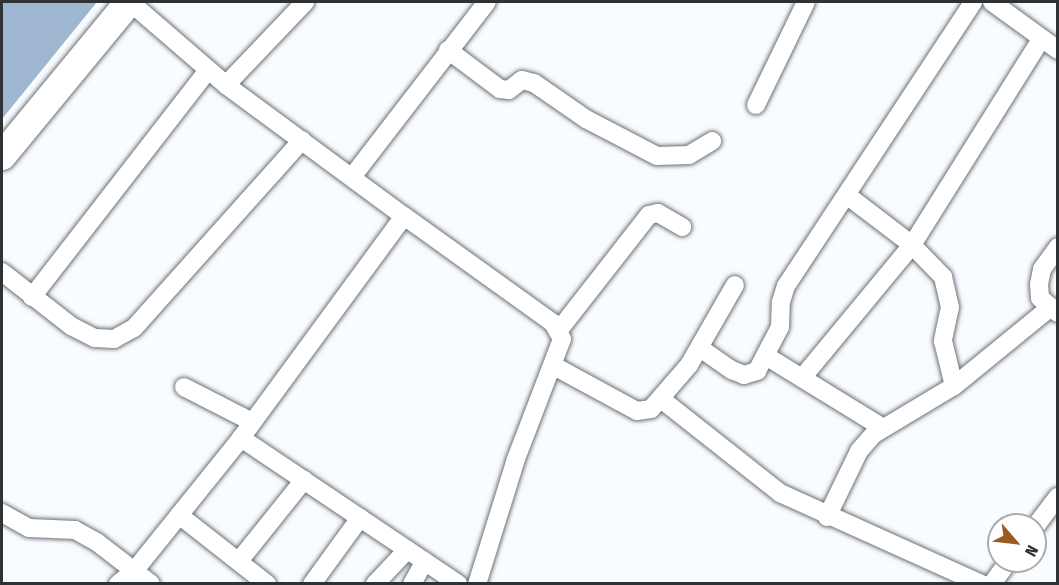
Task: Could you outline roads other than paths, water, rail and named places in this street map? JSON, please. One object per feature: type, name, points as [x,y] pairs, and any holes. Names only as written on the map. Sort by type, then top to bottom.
[{"type":"main road","points":[[2,156],[130,2]]},
{"type":"street","points":[[130,2],[226,85],[559,330],[562,339],[554,366],[516,459],[477,584]]},
{"type":"street","points":[[226,85],[305,2]]},
{"type":"street","points":[[352,177],[487,2]]},
{"type":"street","points":[[699,348],[744,375],[757,371],[780,327],[781,302],[786,286],[974,2]]},
{"type":"street","points":[[993,2],[1058,50]]},
{"type":"street","points":[[756,105],[803,3]]},
{"type":"street","points":[[802,378],[912,245],[1042,38]]},
{"type":"street","points":[[448,50],[500,88],[509,90],[522,80],[534,83],[586,119],[657,156],[689,155],[711,141]]},
{"type":"street","points":[[32,297],[208,70]]},
{"type":"street","points":[[2,272],[71,326],[94,338],[114,339],[134,328],[302,140]]},
{"type":"street","points":[[848,195],[912,245],[943,277],[949,292],[950,307],[943,341],[954,386]]},
{"type":"street","points":[[559,330],[649,215],[658,213],[681,227]]},
{"type":"street","points":[[118,584],[135,570],[241,438],[404,216]]},
{"type":"street","points":[[827,517],[859,451],[883,428],[954,386],[1054,310],[1040,298],[1039,284],[1042,269],[1058,247]]},
{"type":"street","points":[[554,366],[637,411],[651,409],[699,348],[735,285]]},
{"type":"street","points":[[766,356],[883,428]]},
{"type":"street","points":[[184,387],[252,423]]},
{"type":"street","points":[[661,399],[780,493],[827,517],[982,584]]},
{"type":"street","points":[[241,438],[458,584]]},
{"type":"street","points":[[239,561],[304,480]]},
{"type":"street","points":[[1045,513],[1058,497]]},
{"type":"street","points":[[2,513],[29,528],[75,530],[135,570],[151,584]]},
{"type":"street","points":[[179,515],[267,584]]},
{"type":"street","points":[[312,584],[360,518]]},
{"type":"street","points":[[375,584],[408,550]]},
{"type":"street","points":[[412,584],[424,561]]},
{"type":"water","points":[[2,2],[97,2],[2,119]]}]
